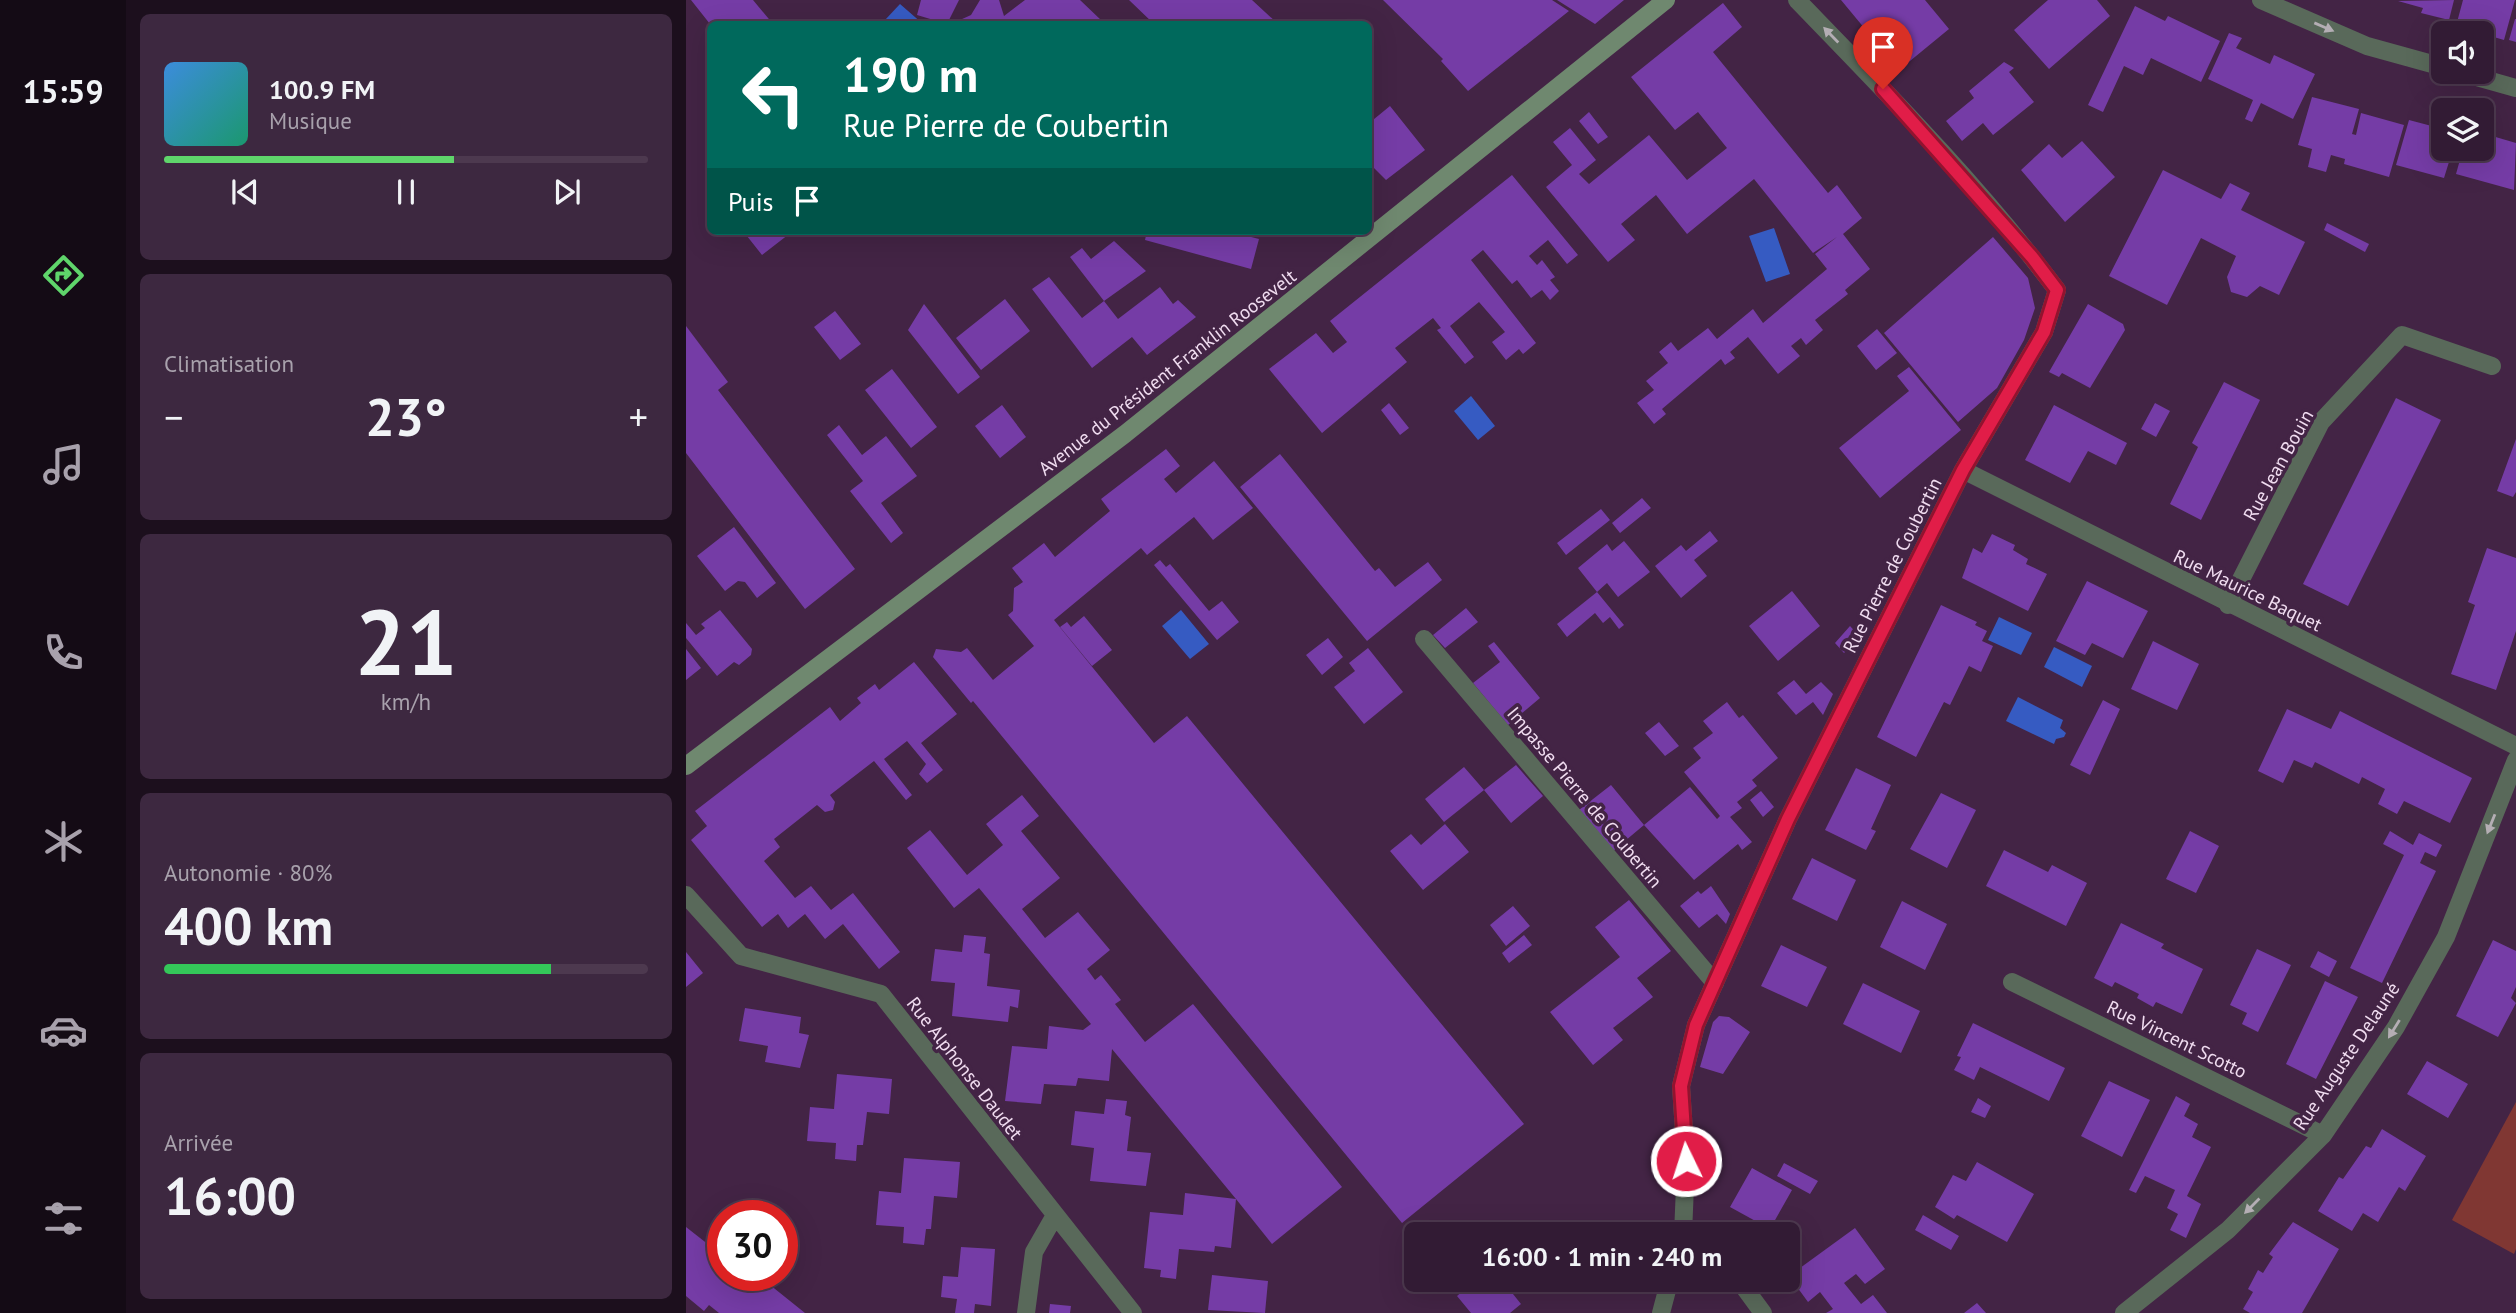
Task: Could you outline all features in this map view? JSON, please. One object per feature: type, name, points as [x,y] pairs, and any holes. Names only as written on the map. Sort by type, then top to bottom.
[{"type":"main road","name":"Avenue du Président Franklin Roosevelt","points":[[686,766],[1125,435],[1666,0]]},
{"type":"street","name":"Rue Pierre de Coubertin","points":[[1687,1222],[1681,1086],[1696,1025],[1788,819],[1963,470],[2044,332],[2057,290],[2032,257],[1917,125],[1797,0]]},
{"type":"street","points":[[2261,0],[2367,46],[2431,64]]},
{"type":"street","points":[[2494,82],[2516,88]]},
{"type":"street","name":"Rue Jean Bouin","points":[[2228,605],[2321,422],[2402,335],[2492,366]]},
{"type":"street","name":"Rue Maurice Baquet","points":[[1963,470],[2228,605],[2516,746]]},
{"type":"street","name":"Impasse Pierre de Coubertin","points":[[1424,639],[1715,983]]},
{"type":"street","name":"Rue Auguste Delauné","points":[[2124,1313],[2228,1230],[2323,1135],[2396,1027],[2446,937],[2516,760]]},
{"type":"street","name":"Rue Alphonse Daudet","points":[[686,895],[741,956],[881,994],[1054,1217],[1133,1313]]},
{"type":"street","name":"Rue Vincent Scotto","points":[[2012,982],[2323,1135]]},
{"type":"street","points":[[1026,1313],[1034,1252],[1054,1217]]},
{"type":"street","points":[[1661,1313],[1667,1292]]},
{"type":"street","points":[[1748,1292],[1763,1313]]},
{"type":"shaded area","points":[[2516,1102],[2516,1249],[2514,1254],[2452,1220]]},
{"type":"water","points":[[900,4],[920,21],[886,21]]},
{"type":"water","points":[[1774,228],[1790,274],[1766,282],[1749,236]]},
{"type":"water","points":[[1471,396],[1495,426],[1478,440],[1454,411]]},
{"type":"water","points":[[1181,610],[1209,644],[1190,659],[1162,626]]},
{"type":"water","points":[[1999,617],[2032,633],[2021,655],[1988,640]]},
{"type":"water","points":[[2054,647],[2092,666],[2082,687],[2044,667]]},
{"type":"water","points":[[2018,697],[2063,720],[2060,728],[2066,733],[2064,737],[2056,739],[2054,744],[2006,721]]},
{"type":"building","points":[[691,0],[753,0],[770,21],[708,21]]},
{"type":"building","points":[[921,0],[959,0],[948,21],[937,21],[917,15]]},
{"type":"building","points":[[980,0],[999,0],[1004,16],[1025,0],[1080,0],[1102,21],[958,21],[971,15]]},
{"type":"building","points":[[1129,0],[1252,0],[1275,21],[1151,21]]},
{"type":"building","points":[[1383,0],[1552,0],[1569,11],[1468,91],[1441,61],[1443,59]]},
{"type":"building","points":[[1557,0],[1624,0],[1595,24]]},
{"type":"building","points":[[1841,0],[1925,0],[1949,29],[1899,70]]},
{"type":"building","points":[[2048,0],[2097,0],[2110,16],[2049,69],[2014,30]]},
{"type":"building","points":[[2454,0],[2449,20],[2421,13],[2423,8],[2398,1]]},
{"type":"building","points":[[2463,0],[2515,0],[2504,40],[2494,37],[2494,21],[2457,21]]},
{"type":"building","points":[[1723,3],[1742,27],[1713,52],[1828,193],[1837,185],[1862,218],[1843,234],[1870,269],[1845,290],[1848,294],[1815,320],[1823,330],[1806,345],[1801,338],[1791,346],[1800,356],[1778,374],[1748,337],[1730,352],[1735,358],[1725,365],[1721,359],[1662,409],[1666,414],[1654,424],[1637,403],[1654,390],[1646,381],[1668,363],[1659,352],[1671,342],[1678,351],[1708,328],[1717,339],[1753,309],[1763,323],[1827,269],[1815,254],[1837,237],[1813,253],[1754,179],[1687,234],[1656,195],[1621,224],[1635,240],[1608,262],[1546,187],[1572,165],[1553,142],[1570,128],[1596,160],[1579,174],[1589,184],[1649,135],[1687,180],[1727,148],[1698,112],[1675,130],[1631,77]]},
{"type":"building","points":[[2135,6],[2165,21],[2168,16],[2220,41],[2201,82],[2151,58],[2143,75],[2124,66],[2103,112],[2088,105]]},
{"type":"building","points":[[2516,19],[2516,42],[2509,40]]},
{"type":"building","points":[[2229,33],[2242,38],[2236,48],[2270,64],[2274,55],[2315,74],[2293,119],[2261,103],[2252,122],[2245,119],[2253,100],[2208,79]]},
{"type":"building","points":[[2004,62],[2014,68],[2009,72],[2034,102],[1993,135],[1983,123],[1962,141],[1946,121],[1974,98],[1969,91]]},
{"type":"building","points":[[2312,97],[2359,109],[2352,134],[2356,135],[2361,113],[2404,125],[2389,177],[2344,164],[2345,159],[2331,155],[2326,172],[2308,167],[2312,149],[2298,145]]},
{"type":"building","points":[[1390,106],[1425,150],[1386,180],[1372,166],[1372,121]]},
{"type":"building","points":[[1589,112],[1608,137],[1598,144],[1579,121]]},
{"type":"building","points":[[2409,120],[2431,126],[2431,161],[2449,161],[2444,178],[2396,165]]},
{"type":"building","points":[[2494,137],[2516,143],[2514,190],[2456,174],[2460,161],[2494,161]]},
{"type":"building","points":[[2082,141],[2115,177],[2065,222],[2021,170],[2049,144],[2062,158]]},
{"type":"building","points":[[2163,170],[2221,199],[2230,183],[2250,193],[2241,210],[2305,242],[2279,295],[2260,286],[2247,297],[2231,292],[2227,277],[2236,256],[2201,238],[2167,305],[2109,276]]},
{"type":"building","points":[[1512,175],[1578,255],[1567,264],[1548,240],[1529,256],[1537,265],[1542,260],[1555,277],[1550,280],[1559,291],[1550,300],[1542,290],[1531,298],[1517,280],[1512,284],[1483,250],[1471,260],[1536,343],[1523,354],[1519,349],[1506,360],[1492,342],[1505,332],[1479,302],[1450,326],[1474,357],[1465,364],[1437,330],[1441,328],[1433,318],[1395,348],[1407,362],[1322,433],[1269,369],[1316,333],[1333,353],[1347,342],[1330,321]]},
{"type":"building","points":[[2327,223],[2369,244],[2365,252],[2324,230]]},
{"type":"building","points":[[746,235],[788,235],[762,255]]},
{"type":"building","points":[[1146,235],[1244,235],[1259,239],[1251,269],[1145,240]]},
{"type":"building","points":[[1993,237],[2028,278],[2035,308],[2024,340],[1997,388],[1958,422],[1884,333]]},
{"type":"building","points":[[1114,241],[1146,271],[1104,301],[1070,257],[1082,248],[1091,259]]},
{"type":"building","points":[[1049,277],[1082,318],[1104,301],[1118,319],[1160,287],[1173,304],[1178,300],[1196,317],[1147,355],[1132,337],[1092,368],[1032,289]]},
{"type":"building","points":[[1005,299],[1030,331],[981,370],[956,338]]},
{"type":"building","points":[[924,304],[980,377],[958,394],[908,330]]},
{"type":"building","points":[[2088,304],[2123,324],[2125,330],[2090,388],[2062,373],[2059,377],[2049,372]]},
{"type":"building","points":[[835,311],[861,344],[840,360],[814,327]]},
{"type":"building","points":[[686,326],[728,382],[718,390],[855,569],[805,609],[686,453]]},
{"type":"building","points":[[1877,329],[1897,353],[1876,370],[1857,346]]},
{"type":"building","points":[[1909,367],[1961,430],[1880,498],[1839,448],[1909,391],[1897,376]]},
{"type":"building","points":[[892,369],[937,427],[911,448],[865,390]]},
{"type":"building","points":[[2224,382],[2260,400],[2201,520],[2170,504],[2198,447],[2192,443]]},
{"type":"building","points":[[2396,398],[2441,420],[2348,606],[2303,584]]},
{"type":"building","points":[[1389,403],[1409,428],[1400,435],[1381,410]]},
{"type":"building","points":[[2155,403],[2170,411],[2156,437],[2141,429]]},
{"type":"building","points":[[1002,405],[1026,437],[1000,458],[975,426]]},
{"type":"building","points":[[2054,405],[2127,443],[2116,465],[2088,451],[2070,483],[2025,460]]},
{"type":"building","points":[[839,425],[862,455],[886,436],[917,476],[881,503],[903,533],[891,543],[850,491],[863,481],[827,435]]},
{"type":"building","points":[[2516,439],[2516,492],[2513,497],[2497,491]]},
{"type":"building","points":[[1166,449],[1180,466],[1164,479],[1176,493],[1214,461],[1253,508],[1213,540],[1194,517],[1147,555],[1141,548],[1054,620],[1154,743],[1187,716],[1524,1124],[1402,1223],[973,701],[971,703],[933,657],[936,649],[961,652],[967,648],[993,680],[1034,646],[1008,615],[1013,611],[1014,588],[1023,582],[1012,568],[1044,543],[1055,557],[1110,511],[1101,499]]},
{"type":"building","points":[[1280,454],[1375,571],[1379,568],[1395,587],[1428,562],[1442,580],[1367,641],[1240,487]]},
{"type":"building","points":[[1642,498],[1651,508],[1620,533],[1612,523]]},
{"type":"building","points":[[1601,509],[1610,520],[1566,555],[1557,543]]},
{"type":"building","points":[[734,527],[776,583],[757,598],[745,582],[738,581],[725,591],[697,556]]},
{"type":"building","points":[[1710,531],[1718,541],[1694,560],[1707,576],[1681,598],[1655,566],[1681,545],[1686,551]]},
{"type":"building","points":[[1992,534],[2015,545],[2013,550],[2028,559],[2026,564],[2047,574],[2028,611],[1962,578],[1973,548],[1982,553]]},
{"type":"building","points":[[1624,541],[1650,572],[1618,597],[1607,583],[1597,592],[1578,568],[1607,544],[1612,551]]},
{"type":"building","points":[[2487,548],[2516,558],[2516,631],[2496,690],[2451,674],[2475,605],[2468,602]]},
{"type":"building","points":[[1160,560],[1166,567],[1170,564],[1209,611],[1222,601],[1239,622],[1217,640],[1154,565]]},
{"type":"building","points":[[2087,581],[2148,611],[2123,658],[2092,643],[2085,655],[2056,641]]},
{"type":"building","points":[[1792,591],[1820,626],[1778,661],[1749,626]]},
{"type":"building","points":[[1597,592],[1624,625],[1619,629],[1610,617],[1603,623],[1595,613],[1567,637],[1557,624]]},
{"type":"building","points":[[1941,605],[1977,622],[1975,625],[1987,631],[1982,641],[1993,646],[1981,672],[1969,666],[1950,705],[1944,702],[1916,757],[1877,737]]},
{"type":"building","points":[[1466,608],[1478,622],[1445,648],[1433,635]]},
{"type":"building","points":[[720,610],[752,649],[751,655],[739,665],[734,662],[717,676],[686,638],[686,623],[696,635],[705,628],[701,624]]},
{"type":"building","points":[[1084,616],[1112,650],[1092,666],[1060,627],[1067,622],[1071,627]]},
{"type":"building","points":[[1850,626],[1860,637],[1844,653],[1835,643]]},
{"type":"building","points":[[1328,638],[1343,657],[1322,675],[1306,655]]},
{"type":"building","points":[[2153,641],[2199,664],[2177,710],[2131,689]]},
{"type":"building","points":[[1494,642],[1540,698],[1508,725],[1473,683],[1500,662],[1488,646]]},
{"type":"building","points":[[1368,648],[1403,692],[1364,724],[1334,687],[1355,671],[1349,663]]},
{"type":"building","points":[[686,649],[701,668],[686,680]]},
{"type":"building","points":[[914,662],[957,714],[921,743],[943,770],[927,783],[919,774],[926,764],[907,741],[884,759],[912,795],[906,800],[874,761],[830,795],[835,802],[833,810],[825,812],[817,805],[774,839],[780,847],[764,861],[795,898],[811,886],[831,910],[853,893],[900,952],[879,969],[843,924],[825,939],[805,914],[788,928],[778,914],[762,927],[691,840],[707,826],[695,811],[830,707],[840,721],[861,703],[857,698],[875,684],[879,690]]},
{"type":"building","points":[[1794,680],[1806,694],[1821,682],[1833,694],[1823,715],[1813,702],[1796,715],[1777,693]]},
{"type":"building","points":[[2103,700],[2120,709],[2090,775],[2070,765]]},
{"type":"building","points":[[1727,702],[1739,718],[1743,715],[1778,758],[1752,780],[1757,786],[1737,802],[1742,808],[1730,817],[1752,842],[1742,850],[1738,844],[1694,880],[1644,825],[1690,787],[1717,819],[1720,816],[1684,772],[1701,758],[1693,748],[1713,733],[1703,721]]},
{"type":"building","points":[[2287,709],[2331,729],[2340,711],[2472,778],[2450,823],[2404,801],[2397,814],[2378,804],[2385,789],[2362,777],[2359,784],[2315,762],[2312,768],[2294,760],[2283,783],[2258,771]]},
{"type":"building","points":[[1659,722],[1679,746],[1665,756],[1645,733]]},
{"type":"building","points":[[1516,765],[1543,796],[1511,823],[1484,790]]},
{"type":"building","points":[[1464,767],[1484,790],[1444,822],[1425,799]]},
{"type":"building","points":[[1856,768],[1891,785],[1871,829],[1876,831],[1866,850],[1825,830]]},
{"type":"building","points":[[1611,785],[1644,825],[1613,851],[1579,810]]},
{"type":"building","points":[[1761,791],[1774,807],[1763,817],[1750,800]]},
{"type":"building","points":[[1941,793],[1976,810],[1947,868],[1910,849]]},
{"type":"building","points":[[1022,795],[1039,816],[1021,831],[1060,878],[1022,909],[1045,938],[1078,912],[1110,950],[1087,969],[1095,980],[1101,975],[1121,1000],[1115,1004],[1145,1042],[1193,1004],[1342,1187],[1272,1244],[1112,1049],[1109,1081],[1078,1078],[1076,1086],[1044,1084],[1041,1104],[1005,1101],[1012,1046],[1047,1049],[1049,1026],[1083,1030],[1091,1024],[979,888],[954,908],[907,848],[930,830],[967,875],[1003,845],[986,824]]},
{"type":"building","points":[[1445,824],[1469,852],[1423,890],[1390,851],[1411,834],[1421,845]]},
{"type":"building","points":[[2190,831],[2219,846],[2196,893],[2166,879]]},
{"type":"building","points":[[2390,831],[2413,845],[2419,833],[2442,845],[2436,857],[2425,852],[2420,863],[2436,871],[2382,983],[2350,968],[2404,855],[2383,844]]},
{"type":"building","points":[[2004,850],[2048,872],[2052,865],[2087,883],[2066,926],[1986,886]]},
{"type":"building","points":[[1812,858],[1856,880],[1837,921],[1792,899]]},
{"type":"building","points":[[1711,886],[1730,914],[1726,924],[1717,914],[1699,928],[1680,906],[1698,891],[1701,894]]},
{"type":"building","points":[[1629,900],[1671,951],[1637,978],[1653,997],[1613,1028],[1623,1040],[1593,1065],[1550,1012],[1620,957],[1595,927]]},
{"type":"building","points":[[1902,901],[1947,924],[1925,970],[1880,947]]},
{"type":"building","points":[[1513,906],[1530,926],[1506,946],[1490,925]]},
{"type":"building","points":[[2121,923],[2164,944],[2161,948],[2203,969],[2182,1014],[2156,1002],[2153,1007],[2137,998],[2139,994],[2115,982],[2112,987],[2094,978]]},
{"type":"building","points":[[964,935],[986,937],[984,953],[990,954],[987,986],[1020,990],[1018,1008],[1010,1006],[1008,1022],[952,1016],[955,983],[931,981],[935,949],[962,952]]},
{"type":"building","points":[[1524,935],[1532,945],[1509,963],[1502,953]]},
{"type":"building","points":[[2493,940],[2516,951],[2516,987],[2511,998],[2516,1003],[2498,1037],[2456,1016]]},
{"type":"building","points":[[1781,945],[1827,967],[1807,1007],[1761,986]]},
{"type":"building","points":[[2257,949],[2291,965],[2258,1032],[2242,1024],[2247,1013],[2230,1005]]},
{"type":"building","points":[[2318,951],[2337,961],[2329,977],[2310,967]]},
{"type":"building","points":[[686,952],[703,973],[686,987]]},
{"type":"building","points":[[2325,981],[2358,997],[2316,1079],[2286,1064]]},
{"type":"building","points":[[1863,983],[1920,1011],[1901,1053],[1843,1024]]},
{"type":"building","points":[[745,1008],[801,1017],[799,1033],[809,1035],[800,1068],[765,1062],[768,1046],[739,1041]]},
{"type":"building","points":[[1719,1016],[1729,1017],[1750,1032],[1723,1074],[1700,1067],[1713,1022]]},
{"type":"building","points":[[1973,1023],[2065,1068],[2049,1101],[1980,1067],[1974,1080],[1954,1070],[1961,1057],[1957,1056]]},
{"type":"building","points":[[2427,1061],[2468,1084],[2448,1118],[2407,1094]]},
{"type":"building","points":[[837,1074],[892,1079],[889,1114],[867,1112],[863,1145],[857,1145],[856,1161],[835,1159],[836,1143],[807,1141],[810,1107],[834,1109]]},
{"type":"building","points":[[2109,1081],[2150,1100],[2122,1157],[2081,1136]]},
{"type":"building","points":[[2176,1096],[2190,1104],[2184,1116],[2198,1124],[2192,1137],[2211,1147],[2187,1196],[2201,1204],[2186,1238],[2170,1230],[2178,1214],[2167,1208],[2175,1190],[2145,1176],[2136,1193],[2129,1190]]},
{"type":"building","points":[[1978,1098],[1991,1106],[1985,1118],[1971,1112]]},
{"type":"building","points":[[1106,1099],[1127,1101],[1125,1115],[1131,1117],[1127,1151],[1151,1153],[1146,1186],[1090,1181],[1094,1148],[1071,1145],[1075,1111],[1104,1114]]},
{"type":"building","points":[[2382,1129],[2426,1156],[2405,1191],[2399,1187],[2378,1222],[2363,1213],[2352,1231],[2318,1211],[2339,1177],[2343,1179],[2366,1146],[2371,1148]]},
{"type":"building","points":[[904,1158],[960,1162],[957,1198],[934,1196],[931,1229],[926,1229],[924,1245],[903,1243],[904,1227],[876,1225],[879,1191],[901,1193]]},
{"type":"building","points":[[1977,1162],[2034,1194],[2007,1242],[1957,1215],[1954,1219],[1935,1207],[1953,1175],[1966,1181]]},
{"type":"building","points":[[1784,1163],[1818,1181],[1810,1194],[1777,1176]]},
{"type":"building","points":[[1752,1168],[1792,1190],[1774,1222],[1757,1222],[1730,1207]]},
{"type":"building","points":[[1185,1193],[1236,1199],[1231,1248],[1215,1246],[1214,1252],[1179,1249],[1176,1279],[1160,1277],[1161,1270],[1144,1268],[1150,1212],[1183,1215]]},
{"type":"building","points":[[1923,1215],[1959,1236],[1951,1250],[1915,1230]]},
{"type":"building","points":[[2293,1222],[2339,1249],[2302,1313],[2250,1313],[2243,1309],[2253,1292],[2248,1289],[2258,1270],[2263,1273],[2273,1257],[2269,1254]]},
{"type":"building","points":[[686,1227],[707,1243],[707,1291],[778,1291],[805,1313],[719,1313],[709,1305],[704,1311],[686,1296]]},
{"type":"building","points":[[1855,1228],[1885,1269],[1865,1284],[1856,1274],[1844,1283],[1861,1304],[1873,1295],[1887,1313],[1826,1313],[1833,1309],[1820,1292],[1808,1302],[1800,1291],[1800,1268]]},
{"type":"building","points":[[961,1247],[995,1249],[991,1306],[975,1304],[974,1313],[955,1313],[957,1299],[941,1297],[943,1276],[958,1277]]},
{"type":"building","points":[[1212,1275],[1268,1281],[1265,1313],[1208,1310]]},
{"type":"building","points":[[1462,1292],[1511,1292],[1521,1304],[1510,1313],[1471,1313],[1457,1296]]},
{"type":"building","points":[[1977,1303],[1986,1313],[1964,1313]]},
{"type":"building","points":[[1050,1304],[1071,1306],[1070,1313],[1049,1313]]},
{"type":"route","points":[[1686,1161],[1681,1086],[1696,1025],[1788,819],[1963,470],[2044,332],[2057,290],[2032,257],[1883,89]]}]
